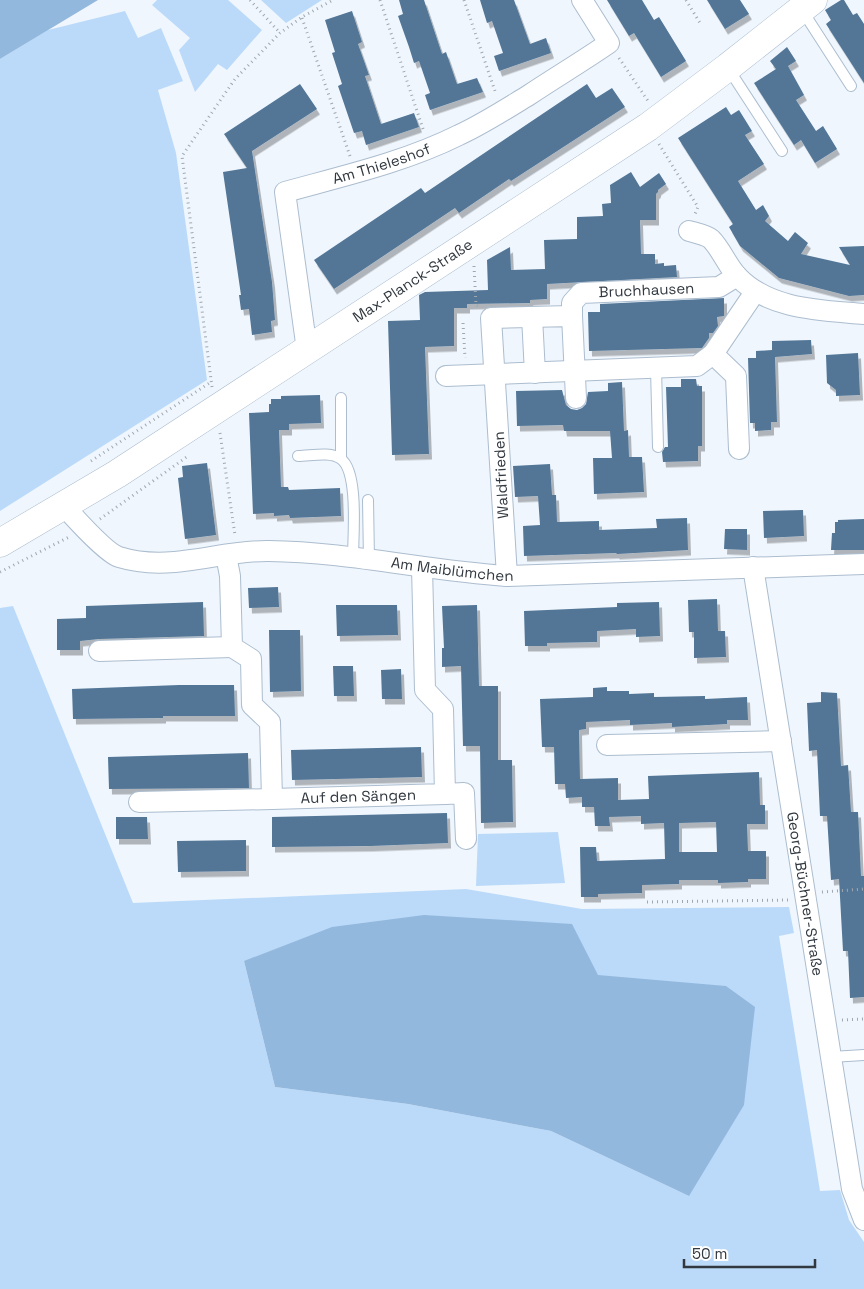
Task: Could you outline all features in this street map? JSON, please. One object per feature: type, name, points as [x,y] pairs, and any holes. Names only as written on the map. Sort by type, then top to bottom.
[{"type":"street","points":[[582,0],[609,43]]},
{"type":"street","name":"Max-Planck-Straße","points":[[0,543],[117,474],[218,421],[307,350],[654,123],[807,4]]},
{"type":"street","name":"Am Thieleshof","points":[[307,350],[285,192],[356,173],[430,148],[460,135],[502,112],[609,43]]},
{"type":"street","points":[[689,231],[710,238],[737,276],[755,292],[782,303],[810,309],[864,314]]},
{"type":"street","name":"Bruchhausen","points":[[572,316],[572,303],[581,293],[719,287],[737,276]]},
{"type":"street","points":[[456,376],[697,366],[713,354],[755,292]]},
{"type":"street","points":[[491,318],[572,316],[576,398]]},
{"type":"street","points":[[532,317],[535,373]]},
{"type":"street","name":"Waldfrieden","points":[[491,318],[507,576]]},
{"type":"street","points":[[713,354],[736,376],[739,449]]},
{"type":"street","name":"Am Maiblümchen","points":[[64,506],[85,530],[117,557],[161,564],[268,551],[361,559],[468,574],[507,576],[864,564]]},
{"type":"street","points":[[232,554],[230,576],[232,647]]},
{"type":"street","points":[[422,567],[425,690],[443,709],[445,794]]},
{"type":"street","name":"Georg-Büchner-Straße","points":[[754,567],[852,1189],[864,1220]]},
{"type":"street","points":[[99,651],[232,647],[251,659],[252,706],[270,722],[272,799]]},
{"type":"street","points":[[607,745],[780,741]]},
{"type":"street","name":"Auf den Sängen","points":[[139,802],[464,794],[466,839]]},
{"type":"lane","points":[[807,4],[851,86]]},
{"type":"lane","points":[[728,67],[782,151]]},
{"type":"lane","points":[[656,368],[658,447]]},
{"type":"lane","points":[[341,398],[341,459]]},
{"type":"lane","points":[[298,456],[330,455],[341,459],[347,466],[353,488],[361,559]]},
{"type":"lane","points":[[361,559],[368,500]]},
{"type":"lane","points":[[831,1057],[864,1055]]},
{"type":"path","points":[[250,0],[280,33]]},
{"type":"path","points":[[232,554],[218,421],[211,382],[182,156],[235,79],[280,33],[302,17],[333,0]]},
{"type":"path","points":[[380,0],[430,148]]},
{"type":"path","points":[[464,0],[502,112]]},
{"type":"path","points":[[686,0],[700,23]]},
{"type":"path","points":[[302,17],[356,173]]},
{"type":"path","points":[[609,43],[698,207],[689,231]]},
{"type":"path","points":[[463,249],[474,266],[476,305],[491,318]]},
{"type":"path","points":[[456,376],[464,324]]},
{"type":"path","points":[[88,464],[211,382]]},
{"type":"path","points":[[212,439],[218,421]]},
{"type":"path","points":[[0,572],[85,530],[188,456]]},
{"type":"path","points":[[648,902],[805,900],[824,891],[864,889]]},
{"type":"shaded area","points":[[0,0],[98,0],[0,59]]},
{"type":"shaded area","points":[[157,0],[228,0],[262,30],[227,70],[218,64],[195,92],[179,50],[190,38],[152,5]]},
{"type":"shaded area","points":[[261,0],[322,0],[286,23]]},
{"type":"shaded area","points":[[125,11],[138,38],[161,28],[183,81],[158,90],[176,153],[207,380],[0,511],[0,59],[48,30]]},
{"type":"shaded area","points":[[13,606],[133,903],[466,889],[582,909],[789,907],[794,933],[779,936],[820,1191],[840,1190],[849,1220],[864,1242],[864,1289],[0,1289],[0,608]],"holes":[[[244,961],[689,1196],[551,1131],[408,1104],[275,1087]]]},
{"type":"shaded area","points":[[558,832],[565,883],[476,886],[478,834]]},
{"type":"shaded area","points":[[424,915],[572,924],[598,975],[726,986],[755,1007],[744,1105],[689,1196],[551,1131],[408,1104],[275,1087],[244,961],[332,927]]},
{"type":"building","points":[[399,0],[424,0],[442,54],[446,52],[457,84],[477,78],[483,92],[430,110],[425,95],[430,93],[419,61],[414,63],[398,16],[403,14]]},
{"type":"building","points":[[480,0],[514,0],[530,44],[546,38],[551,53],[499,71],[494,56],[503,53],[492,21],[487,23]]},
{"type":"building","points":[[607,0],[642,0],[654,20],[659,17],[686,61],[661,77],[634,33],[629,36]]},
{"type":"building","points":[[707,0],[740,0],[749,14],[725,29]]},
{"type":"building","points":[[844,0],[853,15],[857,13],[864,24],[864,83],[826,24],[831,20],[825,10]]},
{"type":"building","points":[[352,11],[362,42],[358,44],[369,75],[365,76],[381,124],[414,113],[419,127],[366,145],[362,131],[354,133],[338,86],[342,84],[332,53],[335,52],[325,20]]},
{"type":"building","points":[[787,47],[796,61],[788,66],[804,95],[796,100],[816,131],[823,126],[837,149],[815,163],[801,140],[794,145],[754,83],[776,69],[770,61]]},
{"type":"building","points":[[300,84],[317,109],[252,151],[272,282],[275,320],[271,321],[272,332],[252,335],[249,309],[241,310],[239,295],[241,295],[223,172],[247,168],[224,134]]},
{"type":"building","points":[[587,84],[596,98],[612,88],[625,107],[511,181],[509,179],[459,213],[455,208],[334,289],[314,260],[421,188],[425,193]]},
{"type":"building","points":[[726,107],[731,115],[739,110],[752,131],[745,135],[764,164],[738,181],[756,210],[763,205],[769,216],[765,221],[788,241],[795,232],[808,243],[801,254],[850,265],[839,247],[864,246],[864,295],[849,296],[779,278],[740,246],[729,227],[733,224],[678,138]]},
{"type":"building","points":[[631,172],[640,187],[659,173],[666,184],[656,194],[656,220],[640,220],[641,254],[655,254],[655,264],[664,263],[664,266],[676,265],[677,277],[547,284],[547,299],[530,300],[530,303],[467,304],[467,308],[454,308],[454,346],[425,347],[429,454],[392,455],[388,321],[420,320],[419,295],[425,292],[488,290],[487,260],[510,247],[511,270],[545,269],[544,240],[577,239],[577,217],[603,216],[602,204],[611,203],[610,185]]},
{"type":"building","points":[[724,298],[724,316],[717,317],[718,326],[713,333],[709,333],[709,338],[702,348],[589,351],[588,312],[600,312],[600,304]]},
{"type":"building","points":[[811,340],[812,354],[775,357],[777,422],[771,422],[771,430],[755,431],[755,423],[750,423],[748,358],[756,358],[756,351],[772,350],[772,341]]},
{"type":"building","points":[[858,353],[860,395],[836,396],[836,390],[827,383],[826,355]]},
{"type":"building","points":[[681,379],[696,379],[697,386],[702,386],[702,446],[698,446],[698,461],[663,462],[662,452],[665,447],[668,447],[666,387],[681,387]]},
{"type":"building","points":[[622,382],[624,431],[628,430],[629,457],[642,457],[644,492],[594,494],[593,458],[612,458],[610,431],[564,431],[563,425],[517,426],[516,391],[562,390],[566,405],[571,409],[577,410],[586,404],[588,392],[608,391],[608,383]]},
{"type":"building","points":[[320,395],[321,423],[289,424],[289,430],[279,430],[281,487],[288,487],[289,490],[340,488],[341,516],[290,518],[289,515],[274,516],[274,513],[253,514],[249,413],[269,412],[271,399],[281,399],[281,396]]},
{"type":"building","points":[[207,463],[216,535],[185,539],[178,478],[183,477],[182,466]]},
{"type":"building","points":[[550,464],[552,495],[556,495],[557,522],[599,521],[599,530],[657,528],[656,519],[687,518],[688,550],[524,556],[523,526],[540,525],[538,496],[515,497],[513,466]]},
{"type":"building","points":[[803,510],[804,536],[764,538],[763,511]]},
{"type":"building","points":[[864,519],[864,550],[831,550],[832,533],[835,533],[835,522],[838,522],[838,520]]},
{"type":"building","points":[[725,529],[747,529],[747,550],[724,549]]},
{"type":"building","points":[[278,587],[279,607],[249,608],[248,588]]},
{"type":"building","points":[[717,599],[718,631],[725,631],[726,657],[694,658],[694,632],[689,632],[688,600]]},
{"type":"building","points":[[203,602],[204,636],[99,639],[80,641],[80,650],[57,650],[57,619],[86,618],[86,606]]},
{"type":"building","points":[[659,602],[660,636],[636,637],[636,629],[597,631],[597,642],[547,643],[547,646],[525,646],[524,611],[617,607],[617,603]]},
{"type":"building","points":[[336,605],[397,605],[398,635],[337,636]]},
{"type":"building","points":[[477,605],[479,686],[498,686],[498,760],[512,760],[513,822],[481,823],[480,746],[463,746],[461,666],[442,667],[442,648],[444,648],[442,606]]},
{"type":"building","points":[[269,630],[300,630],[301,691],[270,692]]},
{"type":"building","points":[[333,666],[353,666],[354,696],[334,696]]},
{"type":"building","points":[[401,669],[402,699],[382,699],[381,670]]},
{"type":"building","points":[[234,685],[235,716],[73,719],[72,689]]},
{"type":"building","points":[[607,687],[607,691],[629,691],[629,694],[654,693],[654,697],[705,696],[705,699],[747,697],[748,720],[727,720],[727,724],[672,727],[672,723],[630,725],[630,720],[586,722],[586,729],[579,730],[580,779],[618,778],[618,800],[649,799],[648,776],[759,772],[760,805],[765,805],[765,824],[747,824],[748,851],[766,851],[766,879],[718,883],[718,880],[679,880],[679,884],[642,885],[642,893],[598,894],[598,897],[581,897],[580,847],[596,847],[597,861],[665,859],[664,823],[641,824],[641,816],[609,817],[610,826],[595,826],[594,807],[582,807],[582,797],[566,798],[565,784],[555,784],[554,747],[542,747],[540,699],[593,697],[593,688]],"holes":[[[716,822],[717,852],[679,852],[679,823]]]},
{"type":"building","points":[[821,692],[837,693],[841,766],[848,765],[851,812],[858,812],[861,876],[864,876],[864,997],[850,998],[848,951],[843,951],[839,879],[831,880],[827,816],[820,816],[817,750],[809,751],[807,703],[821,702]]},
{"type":"building","points":[[421,747],[422,777],[292,780],[291,750]]},
{"type":"building","points":[[248,753],[249,788],[109,789],[108,757]]},
{"type":"building","points":[[447,813],[448,843],[272,847],[272,817]]},
{"type":"building","points":[[116,817],[147,817],[148,839],[116,839]]},
{"type":"building","points":[[246,840],[246,871],[178,872],[177,841]]}]
